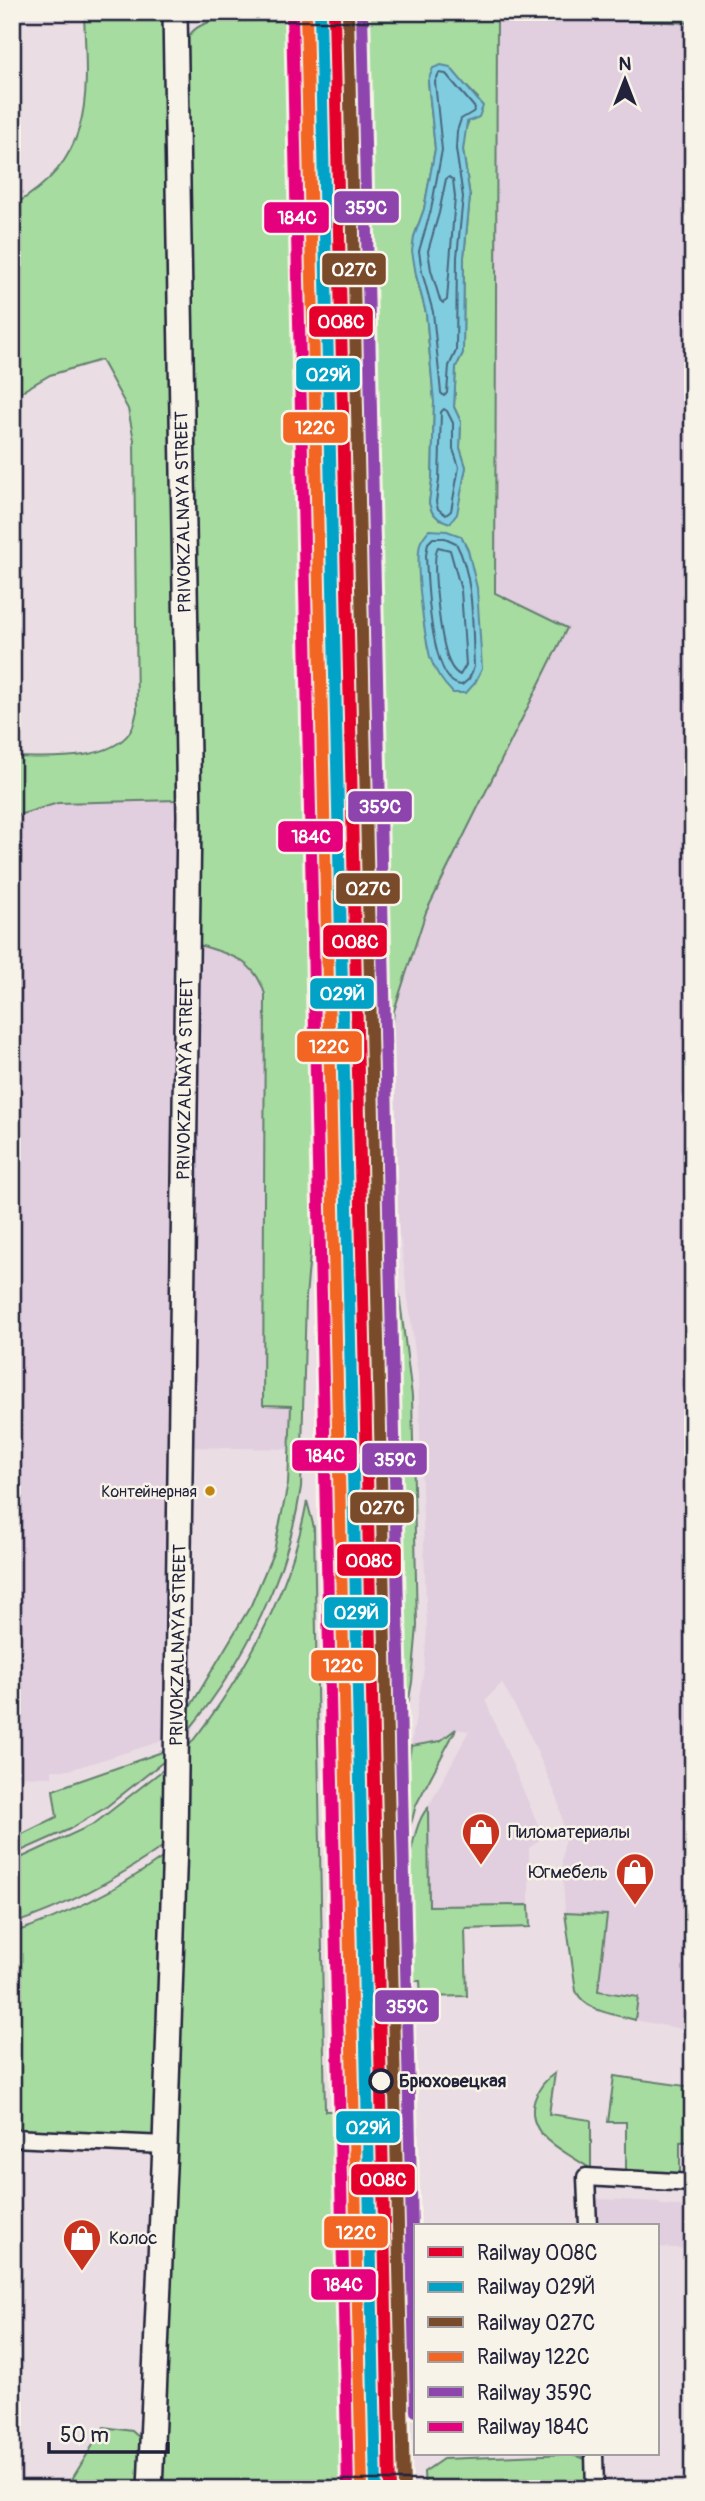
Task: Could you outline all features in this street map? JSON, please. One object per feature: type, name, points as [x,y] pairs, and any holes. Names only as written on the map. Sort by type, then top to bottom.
[{"type":"main road","name":"PRIVOKZALNAYA STREET","points":[[150,2489],[165,2145],[176,1767],[188,816],[175,12]]},
{"type":"street","points":[[12,2138],[165,2145]]},
{"type":"street","points":[[588,2224],[586,2177],[693,2183]]},
{"type":"street","points":[[594,2456],[595,2489]]},
{"type":"shaded area","points":[[497,16],[693,23],[693,2031],[635,2020],[638,1997],[598,1991],[607,1916],[565,1913],[562,1859],[565,1838],[559,1802],[527,1728],[502,1683],[485,1700],[543,1837],[529,1848],[529,1905],[429,1906],[428,1808],[469,1731],[456,1729],[440,1741],[411,1746],[424,1669],[427,1629],[418,1375],[401,1243],[387,1188],[386,1093],[391,1028],[426,912],[567,628],[495,593]]},
{"type":"shaded area","points":[[177,800],[162,1741],[69,1770],[52,1770],[52,1777],[12,1776],[12,817],[58,803]]},
{"type":"shaded area","points":[[199,945],[227,953],[251,968],[261,978],[265,994],[264,1405],[291,1406],[291,1449],[193,1447]]},
{"type":"shaded area","points":[[597,2199],[659,2202],[660,2205],[693,2207],[693,2249],[660,2247],[660,2224],[596,2224]]},
{"type":"green space","points":[[82,12],[167,12],[177,800],[58,803],[12,817],[12,757],[75,756],[107,749],[130,732],[137,711],[134,440],[128,409],[101,360],[50,375],[12,397],[12,206],[39,188],[58,168],[72,147],[85,100]]},
{"type":"green space","points":[[433,12],[693,12],[693,23],[497,16],[495,593],[567,628],[426,912],[394,1011],[386,1093],[387,1188],[369,1091],[359,965],[342,18]],"holes":[[[428,81],[466,86],[478,98],[464,133],[463,150],[470,197],[464,257],[463,353],[456,367],[454,407],[461,422],[460,448],[466,467],[461,488],[439,519],[432,512],[429,503],[434,402],[426,313],[416,275],[414,237],[424,209],[435,149]]]},
{"type":"green space","points":[[309,19],[310,69],[298,73],[308,535],[326,1083],[306,1297],[301,1487],[286,1553],[261,1616],[228,1676],[188,1731],[189,1709],[251,1605],[274,1551],[288,1484],[291,1406],[263,1405],[265,994],[255,973],[240,960],[199,945],[200,812],[188,38],[196,29],[212,21]]},
{"type":"green space","points":[[380,1208],[399,1293],[412,1396],[417,1626],[412,1682],[395,1778],[384,1278]]},
{"type":"green space","points":[[307,1501],[314,1528],[325,2111],[333,2111],[343,2489],[332,2489],[331,2482],[320,2480],[317,2482],[317,2489],[160,2489],[178,2130],[188,1747],[229,1691],[263,1631],[289,1568]]},
{"type":"green space","points":[[456,1729],[416,1805],[400,1866],[403,1803],[411,1746],[440,1741]]},
{"type":"green space","points":[[168,1750],[168,1758],[105,1808],[68,1830],[12,1855],[12,1839],[57,1817],[53,1790]]},
{"type":"green space","points":[[168,1766],[165,1845],[92,1890],[53,1909],[12,1924],[12,1862],[94,1824]]},
{"type":"green space","points":[[428,1808],[429,1906],[529,1905],[530,1927],[465,1929],[467,1996],[421,1997],[420,1981],[399,1981],[409,1863],[420,1820]]},
{"type":"green space","points":[[165,1856],[157,2136],[12,2129],[12,1933],[92,1900]]},
{"type":"green space","points":[[565,1913],[607,1915],[598,1991],[638,1997],[635,2020],[594,2008],[586,2004],[576,1991]]},
{"type":"green space","points":[[555,2073],[549,2114],[591,2120],[591,2169],[550,2142],[540,2132],[533,2116],[538,2092]]},
{"type":"green space","points":[[614,2076],[693,2087],[693,2141],[680,2142],[680,2173],[626,2173],[626,2122],[608,2122]]},
{"type":"green space","points":[[104,2427],[132,2431],[142,2440],[140,2489],[66,2489]]},
{"type":"green space","points":[[575,2456],[586,2459],[587,2489],[425,2489],[424,2472],[443,2459]]},
{"type":"water","points":[[441,65],[450,67],[483,106],[479,117],[467,122],[463,150],[470,197],[464,257],[463,353],[456,367],[454,407],[461,422],[460,448],[466,467],[457,514],[450,523],[439,519],[432,512],[429,503],[434,402],[426,313],[412,251],[424,209],[435,149],[428,81],[433,68]]},
{"type":"water","points":[[429,530],[447,531],[461,536],[468,550],[477,588],[482,669],[466,693],[453,693],[445,685],[430,657],[419,584],[420,544]]},
{"type":"rail line","name":"029Й","points":[[320,12],[376,2489]]},
{"type":"rail line","name":"008С","points":[[334,12],[390,2489]]},
{"type":"rail line","name":"027С","points":[[348,12],[404,2489]]},
{"type":"rail line","name":"359С","points":[[362,12],[414,2322]]},
{"type":"rail line","name":"184С","points":[[292,13],[348,2489]]},
{"type":"rail line","name":"122С","points":[[306,13],[362,2489]]},
{"type":"place","name":"Контейнерная","points":[[210,1491]]},
{"type":"place","name":"Пиломатериалы","points":[[481,1866]]},
{"type":"place","name":"Югмебель","points":[[635,1906]]},
{"type":"place","name":"Брюховецкая","points":[[381,2081]]},
{"type":"place","name":"Колос","points":[[82,2272]]}]
